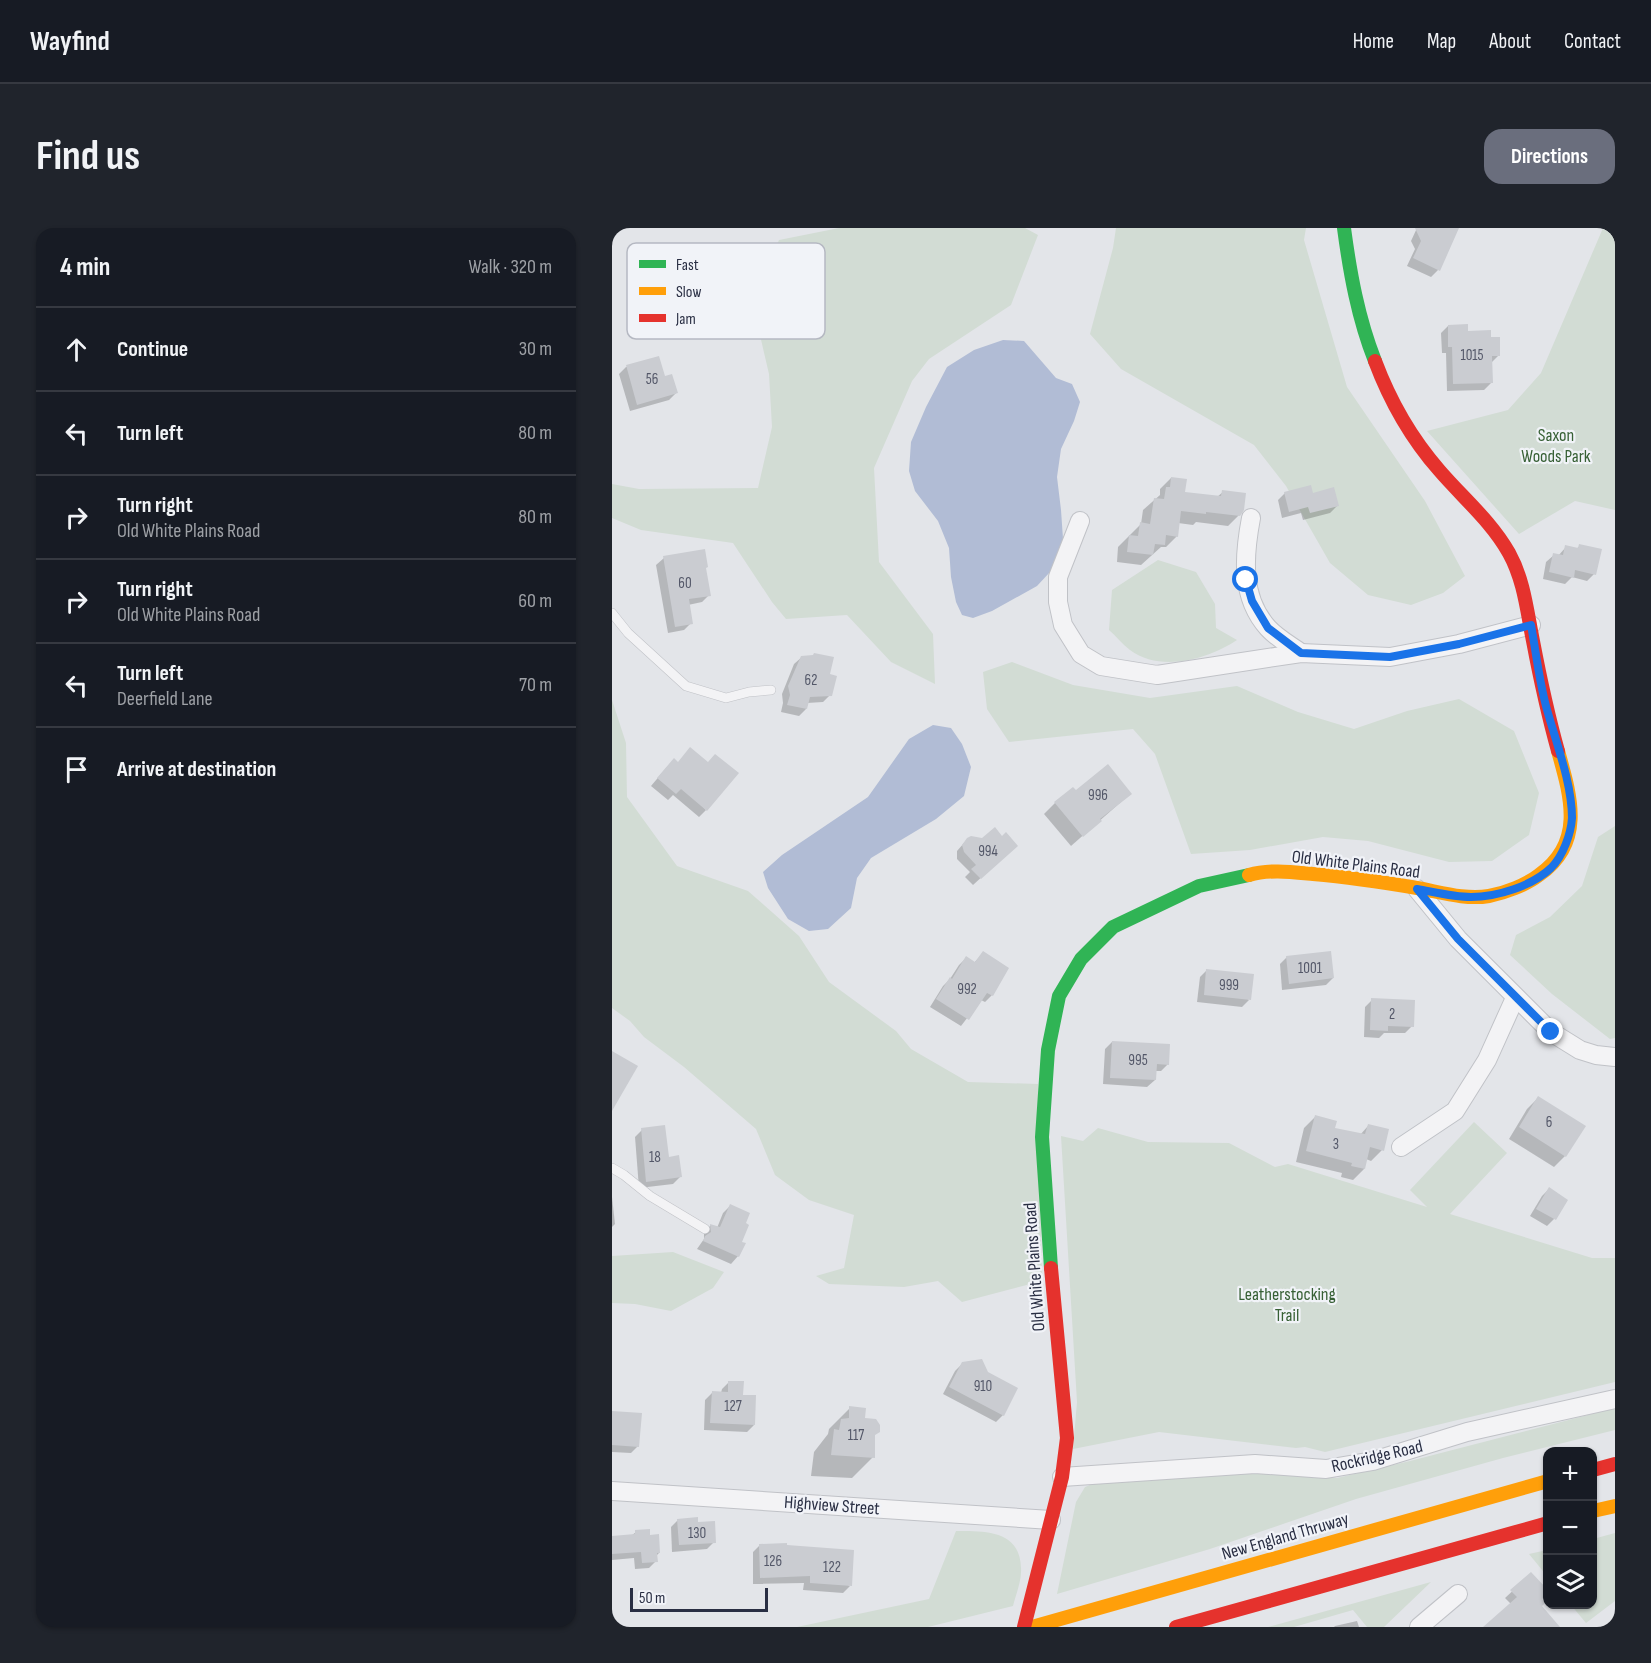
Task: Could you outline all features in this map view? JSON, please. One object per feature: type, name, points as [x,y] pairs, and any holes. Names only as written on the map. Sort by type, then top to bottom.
[{"type":"main road","name":"Old White Plains Road","points":[[1024,1627],[1062,1477],[1067,1438],[1053,1299],[1042,1137],[1048,1050],[1059,996],[1081,959],[1113,927],[1199,886],[1260,872],[1297,872],[1356,878],[1469,897],[1490,896],[1530,882],[1551,867],[1563,850],[1569,834],[1572,817],[1567,784],[1545,702],[1519,572],[1509,552],[1484,519],[1430,460],[1398,415],[1386,391],[1360,317],[1344,228]]},
{"type":"main road","points":[[1597,1469],[1615,1464]]},
{"type":"main road","name":"New England Thruway","points":[[1032,1627],[1543,1482]]},
{"type":"main road","points":[[1597,1510],[1615,1506]]},
{"type":"main road","points":[[1176,1627],[1543,1524]]},
{"type":"street","points":[[1251,518],[1246,544],[1246,580],[1252,601],[1268,628],[1301,653]]},
{"type":"street","points":[[1080,521],[1058,577],[1058,602],[1063,625],[1081,654],[1101,666],[1157,675],[1301,653],[1390,657],[1459,644],[1531,625]]},
{"type":"street","points":[[1417,889],[1458,939],[1551,1032],[1580,1050],[1615,1057]]},
{"type":"street","points":[[1401,1147],[1455,1111],[1487,1060],[1515,998]]},
{"type":"street","name":"Rockridge Road","points":[[1062,1477],[1255,1464],[1326,1469],[1373,1461],[1467,1432],[1615,1399]]},
{"type":"street","name":"Highview Street","points":[[612,1491],[1051,1520]]},
{"type":"street","points":[[1419,1627],[1458,1594]]},
{"type":"lane","points":[[612,613],[628,633],[686,687],[726,698],[771,690]]},
{"type":"lane","points":[[612,1168],[650,1197],[705,1229]]},
{"type":"green space","points":[[839,228],[1025,228],[1038,235],[1011,305],[929,359],[912,381],[874,468],[879,562],[933,634],[935,684],[891,662],[847,615],[786,619],[733,543],[641,530],[612,518],[612,484],[639,489],[758,488],[772,427],[769,374],[761,339],[825,339],[825,243],[778,243],[779,240]]},
{"type":"green space","points":[[1116,228],[1306,228],[1304,240],[1347,387],[1425,501],[1465,576],[1443,593],[1411,605],[1368,595],[1330,563],[1286,486],[1254,445],[1121,369],[1090,334],[1113,248]]},
{"type":"green space","name":"Saxon Woods Park","points":[[1603,228],[1615,228],[1615,510],[1575,501],[1519,534],[1427,431],[1508,410],[1541,373]]},
{"type":"green space","points":[[1158,560],[1196,572],[1215,604],[1216,628],[1237,640],[1199,658],[1170,662],[1156,661],[1130,650],[1109,630],[1112,590]]},
{"type":"green space","points":[[1012,662],[1073,685],[1150,698],[1237,686],[1298,712],[1354,729],[1407,711],[1459,699],[1514,731],[1539,793],[1529,835],[1492,861],[1449,862],[1368,841],[1323,837],[1250,850],[1191,854],[1155,754],[1133,729],[1009,742],[987,709],[983,672]]},
{"type":"green space","points":[[612,700],[626,743],[627,797],[677,866],[748,891],[799,936],[829,982],[896,1031],[911,1049],[968,1082],[1038,1084],[1042,1281],[962,1302],[938,1281],[904,1287],[829,1284],[816,1276],[844,1268],[854,1215],[809,1200],[775,1175],[756,1129],[612,1008]]},
{"type":"green space","points":[[1615,826],[1615,1038],[1610,1039],[1552,994],[1510,955],[1516,935],[1550,917],[1582,886],[1598,837]]},
{"type":"green space","name":"Leatherstocking Trail","points":[[1474,1122],[1507,1153],[1450,1214],[1592,1258],[1615,1258],[1615,1382],[1325,1452],[1305,1447],[1296,1448],[1159,1432],[1073,1449],[1077,1402],[1061,1136],[1083,1141],[1098,1128],[1148,1142],[1229,1143],[1275,1167],[1288,1164],[1427,1207],[1410,1190]]},
{"type":"green space","points":[[673,1252],[724,1272],[713,1288],[671,1311],[635,1304],[612,1303],[612,1256]]},
{"type":"green space","points":[[1615,1408],[1615,1430],[1543,1447],[1356,1499],[1210,1549],[1057,1594],[1076,1502],[1085,1487],[1102,1480],[1213,1471],[1337,1478]]},
{"type":"green space","points":[[956,1531],[978,1531],[999,1535],[1015,1546],[1021,1573],[1013,1606],[928,1627],[797,1627],[929,1599]]},
{"type":"green space","points":[[1615,1533],[1615,1601],[1586,1623],[1574,1609],[1597,1609],[1597,1538]]},
{"type":"green space","points":[[1543,1551],[1543,1571],[1529,1554]]},
{"type":"green space","points":[[1431,1582],[1384,1627],[1367,1627],[1353,1610],[1294,1627],[1268,1627]]},
{"type":"water","points":[[1003,340],[1024,341],[1056,378],[1072,384],[1080,402],[1061,449],[1057,477],[1063,539],[1050,572],[1037,586],[992,611],[973,618],[962,615],[956,602],[949,548],[938,521],[915,491],[909,471],[911,442],[947,367],[974,350]]},
{"type":"water","points":[[933,725],[951,728],[962,744],[971,767],[964,796],[936,819],[871,858],[857,878],[851,908],[828,929],[809,931],[788,919],[768,888],[763,872],[782,855],[868,797],[909,739]]},
{"type":"building","points":[[1415,228],[1459,228],[1440,271],[1413,258],[1421,241]]},
{"type":"building","points":[[1468,324],[1468,331],[1491,330],[1491,337],[1500,337],[1500,356],[1492,356],[1493,383],[1453,384],[1452,347],[1448,347],[1448,325]]},
{"type":"building","points":[[659,356],[665,376],[672,374],[678,393],[637,405],[626,365]]},
{"type":"building","points":[[1171,477],[1187,479],[1185,492],[1221,496],[1222,490],[1246,493],[1244,510],[1240,516],[1181,511],[1178,537],[1166,535],[1165,545],[1155,544],[1153,555],[1127,552],[1129,535],[1138,536],[1140,522],[1150,524],[1154,498],[1164,499],[1166,487],[1170,487]]},
{"type":"building","points":[[1311,485],[1313,493],[1334,487],[1339,506],[1310,513],[1308,507],[1289,512],[1284,492]]},
{"type":"building","points":[[1579,544],[1602,549],[1596,575],[1575,570],[1574,578],[1549,572],[1553,553],[1563,555],[1565,545],[1578,548]]},
{"type":"building","points":[[705,549],[711,596],[689,599],[693,624],[675,627],[663,556]]},
{"type":"building","points":[[814,653],[834,657],[830,674],[837,676],[832,696],[810,697],[807,709],[787,705],[790,695],[788,686],[801,656]]},
{"type":"building","points":[[690,747],[708,762],[715,754],[739,773],[707,811],[681,789],[676,794],[657,778],[674,758],[678,762]]},
{"type":"building","points":[[1108,764],[1132,794],[1100,819],[1102,821],[1083,837],[1054,802],[1073,787],[1076,790]]},
{"type":"building","points":[[995,827],[1002,836],[1006,832],[1018,846],[981,879],[971,869],[976,865],[964,852],[962,845],[967,838],[971,836],[982,838]]},
{"type":"building","points":[[983,951],[1009,968],[993,996],[987,993],[969,1020],[936,999],[966,956],[975,962]]},
{"type":"building","points":[[1331,951],[1334,978],[1289,984],[1286,956]]},
{"type":"building","points":[[1206,969],[1254,974],[1251,1000],[1204,995]]},
{"type":"building","points":[[1371,998],[1415,1000],[1414,1027],[1388,1026],[1388,1031],[1370,1030]]},
{"type":"building","points":[[1112,1041],[1170,1044],[1169,1065],[1157,1064],[1156,1080],[1110,1078]]},
{"type":"building","points":[[612,1051],[638,1066],[612,1111]]},
{"type":"building","points":[[1538,1096],[1586,1126],[1566,1157],[1519,1127]]},
{"type":"building","points":[[1315,1115],[1337,1121],[1335,1128],[1365,1134],[1368,1124],[1389,1129],[1384,1151],[1370,1147],[1365,1169],[1351,1166],[1352,1163],[1306,1151]]},
{"type":"building","points":[[665,1125],[669,1157],[679,1155],[682,1177],[646,1182],[641,1128]]},
{"type":"building","points":[[1549,1187],[1568,1200],[1556,1220],[1536,1209]]},
{"type":"building","points":[[730,1204],[750,1213],[746,1223],[749,1225],[742,1242],[746,1243],[739,1257],[703,1241],[705,1236],[711,1232],[710,1224],[720,1227]]},
{"type":"building","points":[[982,1359],[988,1372],[1018,1388],[1004,1416],[949,1387],[962,1362]]},
{"type":"building","points":[[728,1381],[744,1381],[743,1395],[756,1395],[755,1425],[710,1423],[712,1391],[728,1392]]},
{"type":"building","points":[[849,1406],[866,1408],[865,1418],[876,1419],[880,1425],[880,1432],[875,1435],[875,1458],[831,1455],[834,1429],[839,1430],[841,1419],[849,1418]]},
{"type":"building","points":[[612,1411],[642,1413],[639,1447],[612,1445]]},
{"type":"building","points":[[698,1517],[698,1522],[715,1521],[716,1543],[679,1545],[677,1519]]},
{"type":"building","points":[[650,1529],[650,1535],[659,1534],[658,1562],[642,1563],[641,1552],[612,1554],[612,1536],[635,1534],[635,1530]]},
{"type":"building","points":[[787,1543],[787,1545],[854,1550],[852,1586],[810,1583],[810,1576],[760,1578],[759,1544]]},
{"type":"building","points":[[1531,1572],[1543,1585],[1543,1609],[1560,1627],[1483,1627],[1517,1597],[1510,1590]]},
{"type":"traffic: fast","points":[[1344,228],[1355,295],[1375,361]]},
{"type":"traffic: fast","points":[[1051,1268],[1042,1137],[1048,1050],[1059,996],[1081,959],[1113,927],[1199,886],[1249,875]]},
{"type":"traffic: slow","points":[[1249,875],[1281,871],[1326,875],[1471,897],[1489,896],[1515,888],[1534,879],[1554,862],[1569,834],[1570,802],[1558,751]]},
{"type":"traffic: slow","points":[[1032,1627],[1543,1482]]},
{"type":"traffic: slow","points":[[1597,1510],[1615,1506]]},
{"type":"traffic: jam","points":[[1375,361],[1394,405],[1410,432],[1439,470],[1494,530],[1514,563],[1524,596],[1541,683],[1558,751]]},
{"type":"traffic: jam","points":[[1024,1627],[1062,1477],[1067,1438],[1051,1268]]},
{"type":"traffic: jam","points":[[1597,1469],[1615,1464]]},
{"type":"traffic: jam","points":[[1176,1627],[1543,1524]]},
{"type":"route","points":[[1246,580],[1252,601],[1268,628],[1301,653],[1346,657],[1390,657],[1459,644],[1531,625],[1545,702],[1567,784],[1572,817],[1563,850],[1551,867],[1530,882],[1490,896],[1469,897],[1417,889],[1458,939],[1551,1032]]}]
